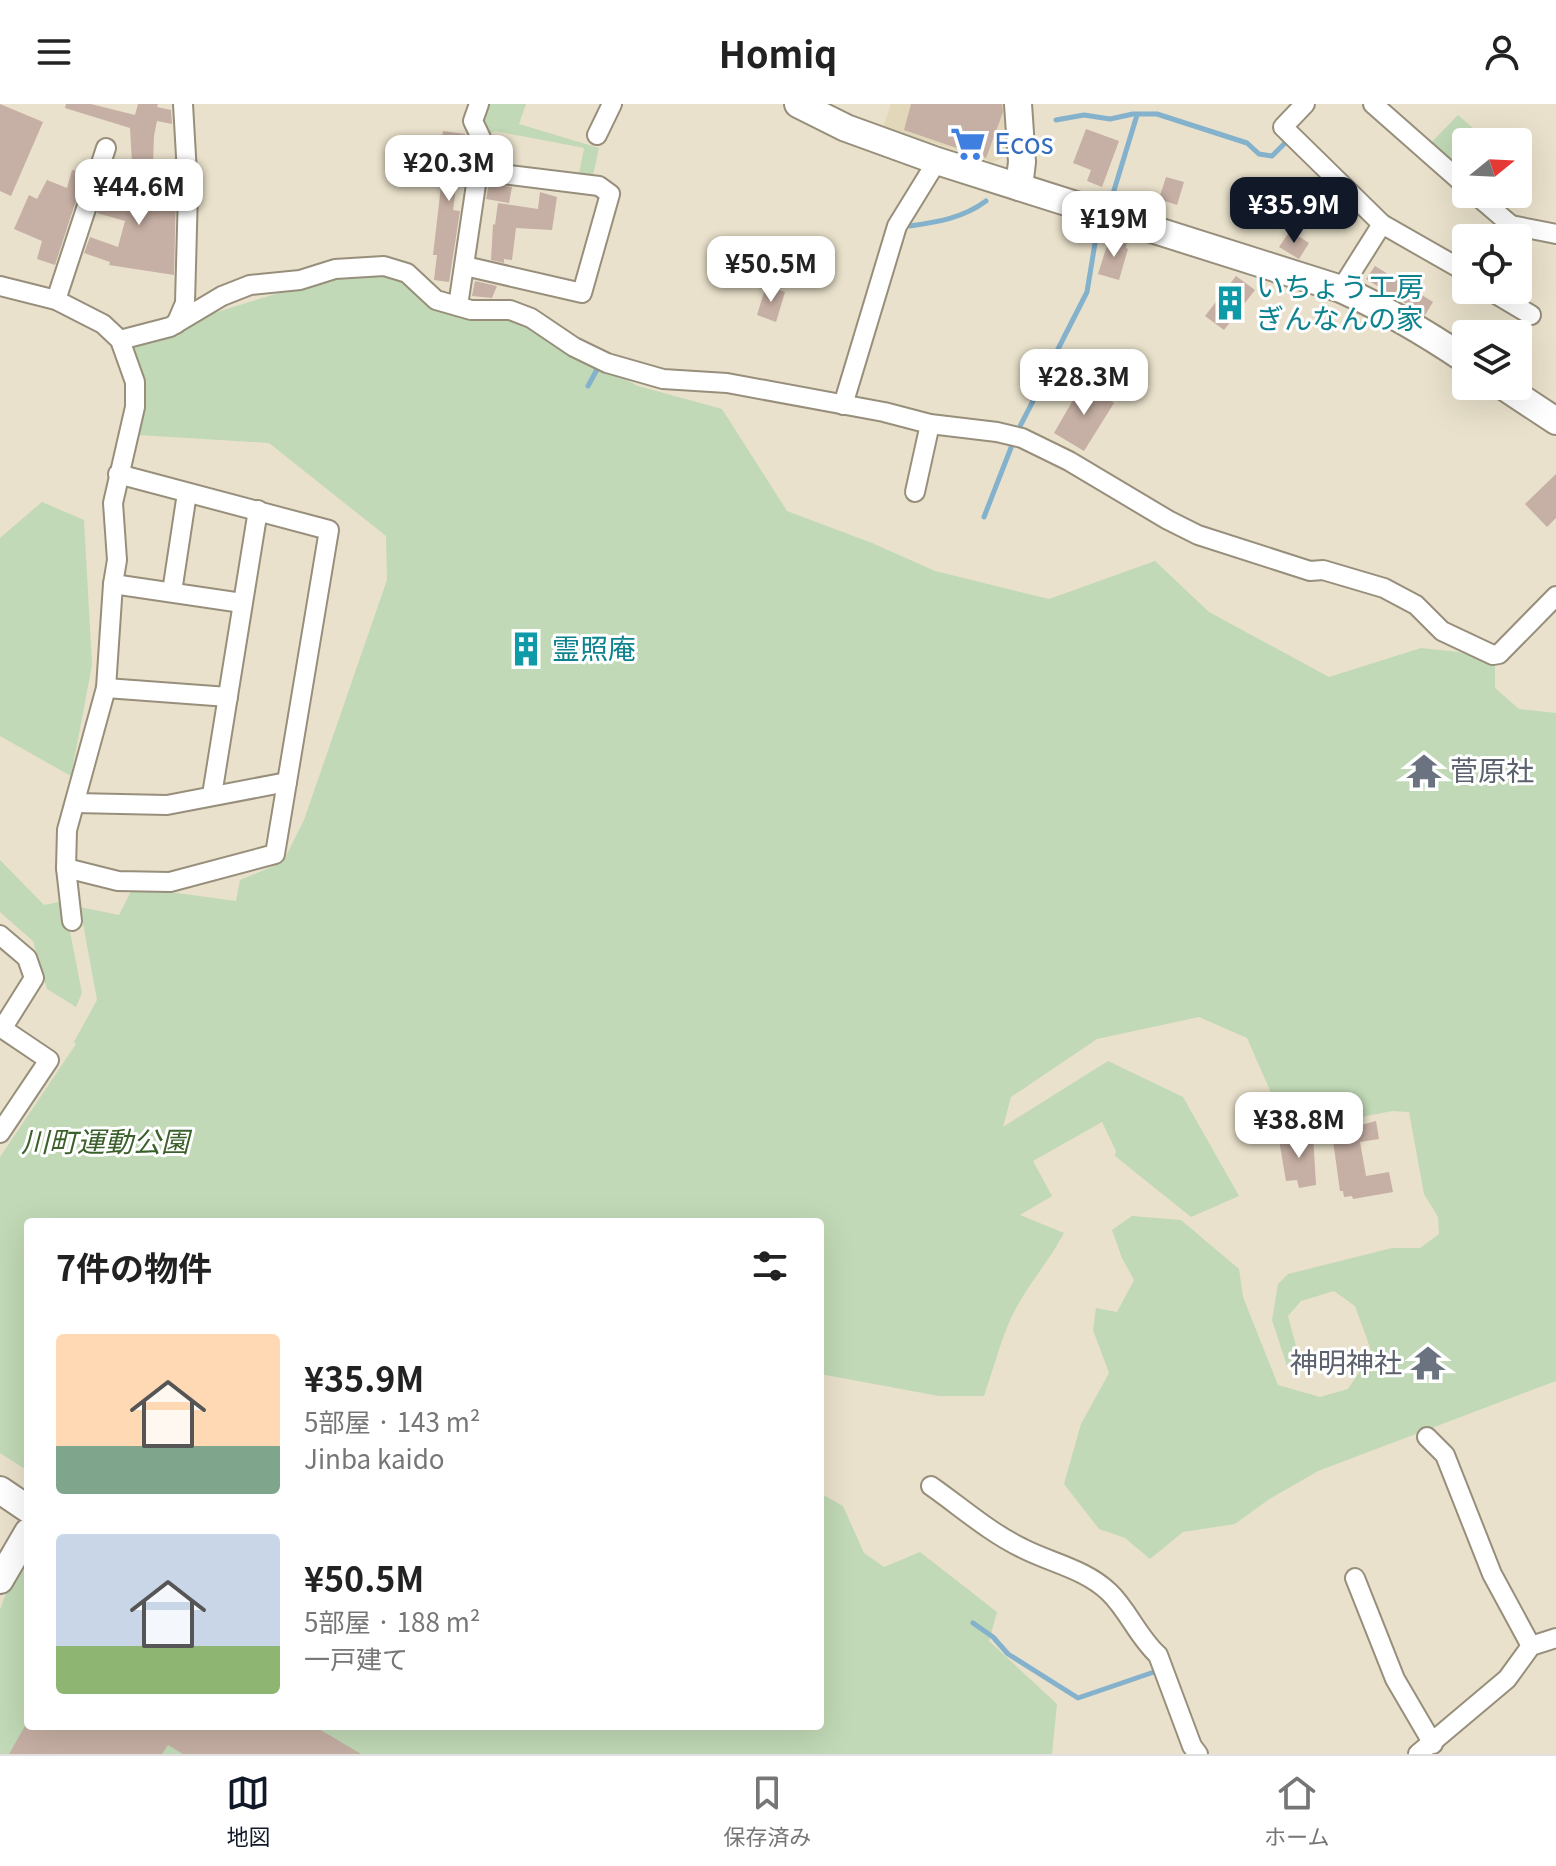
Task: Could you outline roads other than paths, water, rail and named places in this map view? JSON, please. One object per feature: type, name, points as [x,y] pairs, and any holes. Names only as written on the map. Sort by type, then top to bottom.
[{"type":"main road","points":[[798,104],[846,128],[937,161],[1341,289],[1404,321],[1452,351]]},
{"type":"main road","points":[[1018,104],[1022,162],[1019,187]]},
{"type":"main road","points":[[1524,400],[1556,421]]},
{"type":"main road","points":[[0,1490],[24,1506]]},
{"type":"main road","points":[[0,1580],[24,1539]]},
{"type":"street","points":[[176,324],[185,303],[188,191],[183,104]]},
{"type":"street","points":[[458,306],[478,171],[481,138],[473,121],[479,104]]},
{"type":"street","points":[[597,135],[612,104]]},
{"type":"street","points":[[1305,104],[1283,127],[1382,224],[1452,264]]},
{"type":"street","points":[[1373,104],[1452,174]]},
{"type":"street","points":[[56,300],[106,148]]},
{"type":"street","points":[[843,405],[897,226],[937,161]]},
{"type":"street","points":[[465,266],[582,293],[610,194],[599,186],[478,171]]},
{"type":"street","points":[[1487,208],[1500,224]]},
{"type":"street","points":[[1341,289],[1382,224]]},
{"type":"street","points":[[1532,233],[1556,234]]},
{"type":"street","points":[[120,340],[176,324],[222,296],[250,285],[300,280],[335,269],[384,266],[407,273],[436,300],[471,310],[510,310],[531,318],[574,347],[607,363],[663,379],[727,383],[930,424],[1022,438],[1069,461],[1198,535],[1310,571],[1323,570],[1384,588],[1416,605],[1442,631],[1493,655],[1499,654],[1556,596]]},
{"type":"street","points":[[0,286],[56,300],[103,324],[120,340],[135,382],[135,407],[113,503],[117,560],[106,688],[67,830],[66,868],[72,921]]},
{"type":"street","points":[[1513,304],[1531,315]]},
{"type":"street","points":[[915,492],[930,424]]},
{"type":"street","points":[[66,868],[118,881],[170,882],[275,854],[329,530],[118,474]]},
{"type":"street","points":[[172,592],[187,493]]},
{"type":"street","points":[[212,795],[258,510]]},
{"type":"street","points":[[113,584],[242,603]]},
{"type":"street","points":[[106,688],[228,697]]},
{"type":"street","points":[[75,803],[167,805],[287,782]]},
{"type":"street","points":[[0,935],[27,958],[34,978],[1,1028],[49,1060],[2,1127]]},
{"type":"street","points":[[1427,1437],[1445,1455],[1492,1574],[1531,1646]]},
{"type":"street","points":[[931,1486],[991,1531],[1024,1550],[1088,1577],[1110,1593],[1147,1645],[1158,1655],[1192,1746],[1198,1754]]},
{"type":"street","points":[[1355,1578],[1425,1749],[1507,1679],[1531,1646],[1556,1638]]},
{"type":"waterway","points":[[1056,120],[1084,115],[1110,119],[1133,114],[1157,114],[1247,143],[1259,154],[1272,156],[1287,141]]},
{"type":"waterway","points":[[1112,197],[1137,115]]},
{"type":"waterway","points":[[910,226],[959,215],[986,201]]},
{"type":"waterway","points":[[1057,351],[1087,292],[1097,231]]},
{"type":"waterway","points":[[588,386],[600,364]]},
{"type":"waterway","points":[[1018,430],[1047,374]]},
{"type":"waterway","points":[[984,517],[1014,440]]},
{"type":"waterway","points":[[973,1623],[993,1637],[1008,1654],[1078,1698],[1157,1671]]},
{"type":"place","name":"Ecos","points":[[968,144]]},
{"type":"place","name":"いちょう工房 ぎんなんの家","points":[[1230,303]]},
{"type":"place","name":"霊照庵","points":[[526,649]]},
{"type":"place","name":"菅原社","points":[[1424,771]]},
{"type":"place","name":"神明神社","points":[[1428,1363]]},
{"type":"park label","name":"川町運動公園","points":[[105,1142]]}]
